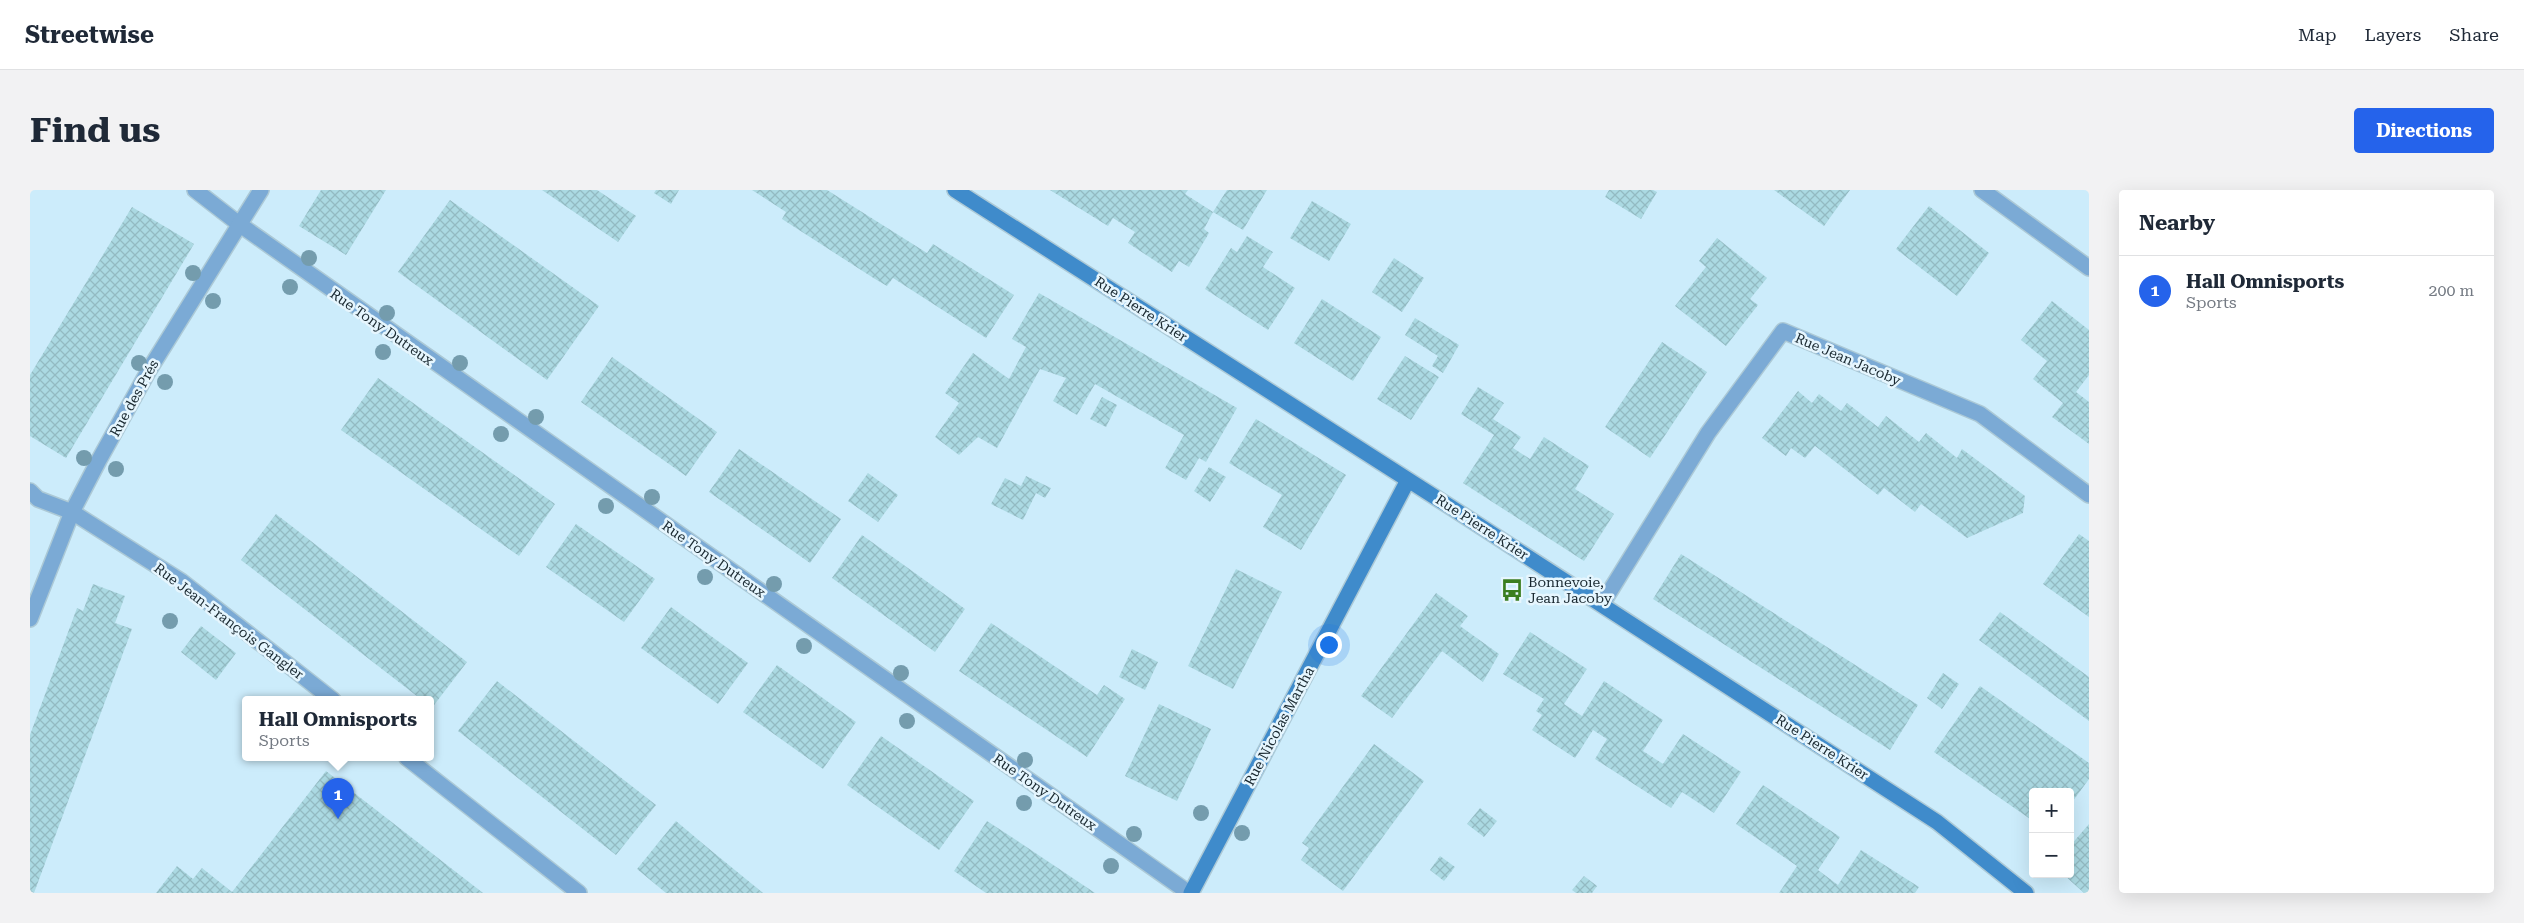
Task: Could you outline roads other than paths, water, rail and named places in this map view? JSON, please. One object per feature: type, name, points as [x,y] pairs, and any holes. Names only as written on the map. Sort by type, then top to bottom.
[{"type":"main road","name":"Rue Pierre Krier","points":[[955,190],[1602,604],[1937,822],[2026,893]]},
{"type":"main road","name":"Rue Nicolas Martha","points":[[1190,893],[1408,480]]},
{"type":"street","name":"Rue Tony Dutreux","points":[[195,190],[239,224],[1190,893]]},
{"type":"street","name":"Rue des Prés","points":[[30,619],[72,512],[149,370],[261,190]]},
{"type":"street","points":[[1982,190],[2089,268]]},
{"type":"street","name":"Rue Jean Jacoby","points":[[1602,604],[1708,433],[1783,332],[1980,414],[2089,495]]},
{"type":"street","name":"Rue Jean-François Gangler","points":[[30,491],[38,498],[72,512],[181,581],[328,696]]},
{"type":"street","points":[[410,761],[579,893]]},
{"type":"place","name":"Bonnevoie, Jean Jacoby","points":[[1512,590]]},
{"type":"place","name":"Hall Omnisports","points":[[338,819]]}]
